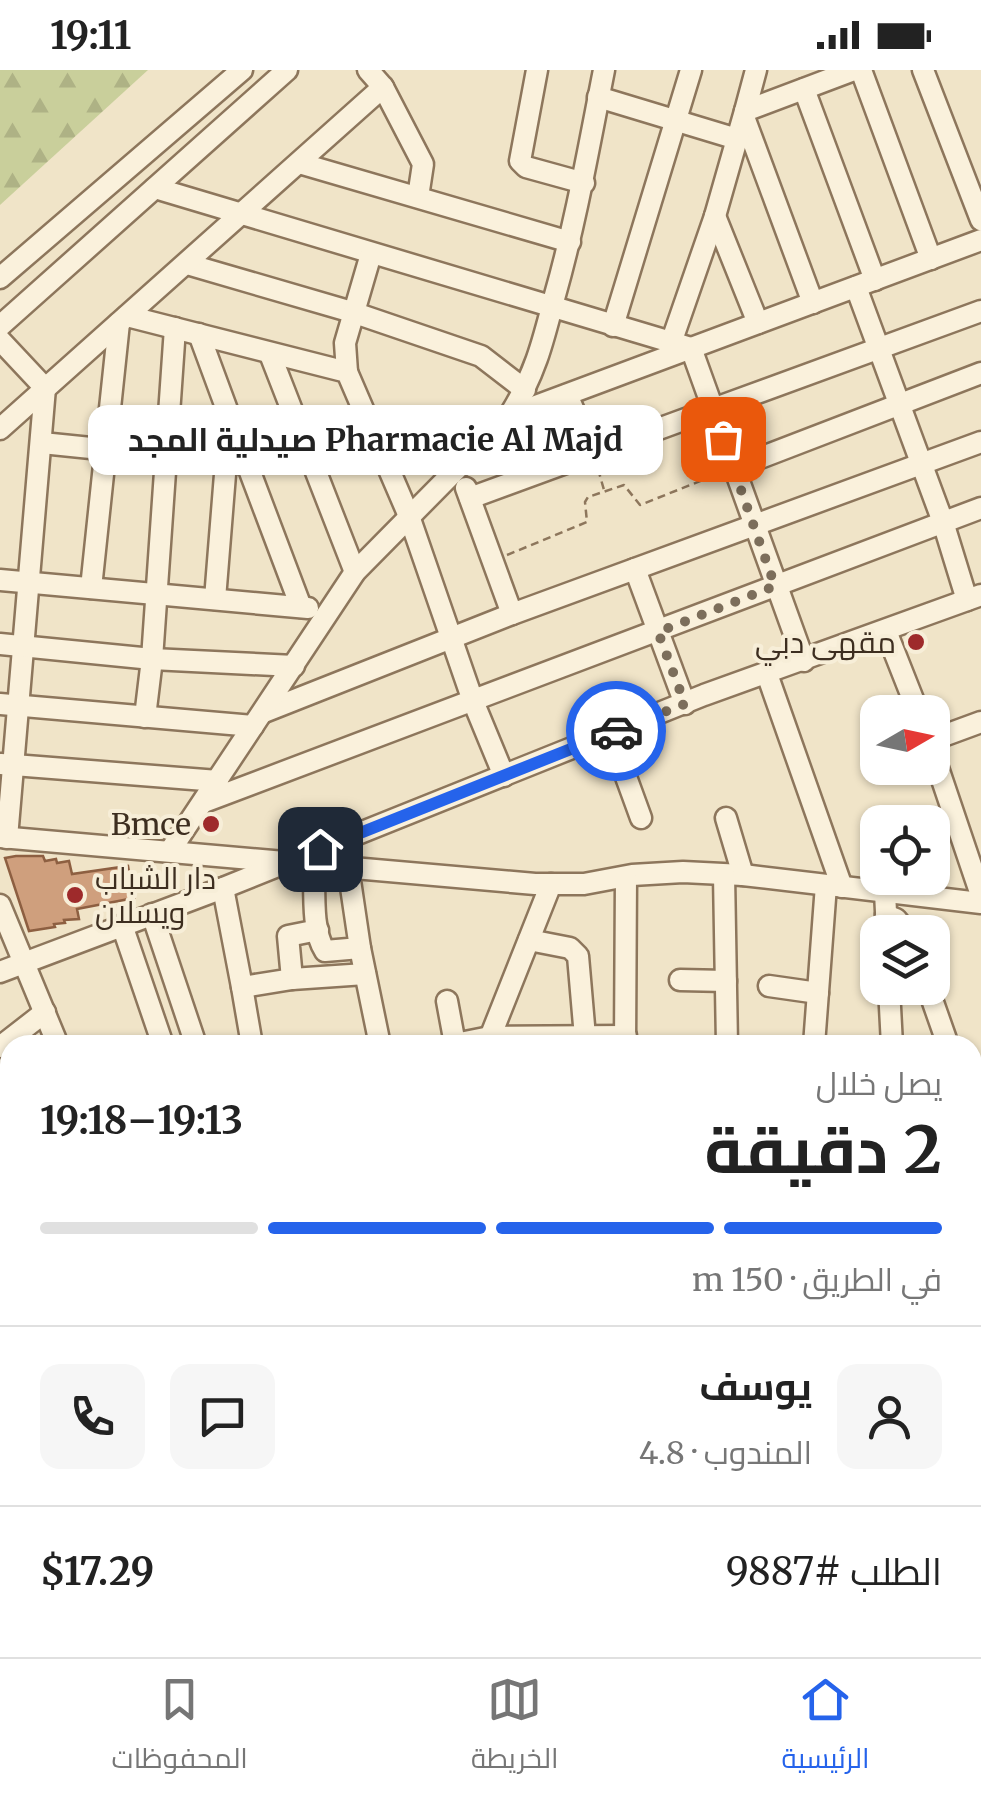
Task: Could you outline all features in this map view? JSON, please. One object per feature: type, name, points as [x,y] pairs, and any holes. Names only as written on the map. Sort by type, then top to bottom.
[{"type":"street","points":[[0,278],[242,70]]},
{"type":"street","points":[[0,326],[287,70]]},
{"type":"street","points":[[368,70],[384,87],[423,164],[418,198]]},
{"type":"street","points":[[537,70],[520,161],[526,167],[584,183]]},
{"type":"street","points":[[170,851],[355,572],[509,416],[525,390],[536,366],[570,242],[604,70]]},
{"type":"street","points":[[613,326],[691,70]]},
{"type":"street","points":[[756,70],[681,346],[713,409],[804,661]]},
{"type":"street","points":[[745,114],[857,70],[931,258]]},
{"type":"street","points":[[923,70],[981,220]]},
{"type":"street","points":[[0,429],[384,87]]},
{"type":"street","points":[[0,972],[223,888],[685,704],[974,597],[879,348],[865,283],[804,88]]},
{"type":"street","points":[[598,97],[736,138]]},
{"type":"street","points":[[745,114],[813,303]]},
{"type":"street","points":[[299,163],[570,242]]},
{"type":"street","points":[[155,188],[681,346]]},
{"type":"street","points":[[715,216],[758,323]]},
{"type":"street","points":[[509,416],[681,346],[758,323],[981,240]]},
{"type":"street","points":[[371,254],[352,312],[344,352],[347,372],[409,516],[473,701],[504,776]]},
{"type":"street","points":[[187,264],[352,312],[480,356],[525,390]]},
{"type":"street","points":[[470,498],[981,311]]},
{"type":"street","points":[[123,320],[175,328],[347,372]]},
{"type":"street","points":[[91,588],[104,449],[123,320]]},
{"type":"street","points":[[144,717],[152,659],[175,328]]},
{"type":"street","points":[[199,334],[237,463],[301,607]]},
{"type":"street","points":[[0,340],[45,388],[24,646],[9,705],[4,837],[551,884],[684,872],[860,889]]},
{"type":"street","points":[[270,354],[355,572]]},
{"type":"street","points":[[734,468],[981,374]]},
{"type":"street","points":[[567,394],[593,454]]},
{"type":"street","points":[[9,705],[144,717],[258,719],[512,614],[981,442]]},
{"type":"street","points":[[42,443],[237,463]]},
{"type":"street","points":[[215,599],[237,463]]},
{"type":"street","points":[[459,468],[512,614]]},
{"type":"street","points":[[204,802],[981,508]]},
{"type":"street","points":[[635,570],[685,704]]},
{"type":"street","points":[[0,580],[330,611]]},
{"type":"street","points":[[886,631],[911,695]]},
{"type":"street","points":[[0,644],[152,659],[294,666]]},
{"type":"street","points":[[766,674],[834,886],[815,1035]]},
{"type":"street","points":[[950,733],[981,722]]},
{"type":"street","points":[[610,734],[641,818]]},
{"type":"street","points":[[6,765],[218,781]]},
{"type":"street","points":[[944,785],[981,894]]},
{"type":"street","points":[[726,818],[734,875],[726,981],[728,1035]]},
{"type":"street","points":[[960,832],[981,826]]},
{"type":"street","points":[[314,864],[320,944],[325,951],[360,948]]},
{"type":"street","points":[[348,866],[378,1035]]},
{"type":"street","points":[[626,876],[626,1035]]},
{"type":"street","points":[[490,1035],[551,884]]},
{"type":"street","points":[[223,888],[250,1035]]},
{"type":"street","points":[[912,895],[981,903]]},
{"type":"street","points":[[0,906],[54,1035]]},
{"type":"street","points":[[152,914],[193,1035]]},
{"type":"street","points":[[122,925],[159,1035]]},
{"type":"street","points":[[292,979],[288,936],[318,930]]},
{"type":"street","points":[[529,940],[570,948],[578,956],[586,1035]]},
{"type":"street","points":[[242,987],[365,974]]},
{"type":"street","points":[[680,980],[726,981]]},
{"type":"street","points":[[770,986],[818,993]]},
{"type":"street","points":[[447,1001],[451,1035]]},
{"type":"street","points":[[890,1005],[891,1035]]},
{"type":"street","points":[[934,1005],[944,1035]]},
{"type":"street","points":[[16,1035],[45,1012]]},
{"type":"path","points":[[593,454],[604,492]]},
{"type":"path","points":[[493,560],[587,522],[586,500],[604,492],[628,486],[640,505],[734,468]]},
{"type":"green space","points":[[0,70],[148,70],[0,205]]},
{"type":"building","name":"دار الشباب ويسلان","points":[[43,856],[45,861],[56,859],[57,863],[69,861],[72,874],[128,866],[138,882],[132,892],[134,898],[77,909],[79,919],[29,931],[5,858]]},
{"type":"way so far","points":[[616,731],[685,704],[658,632],[775,586],[723,439]]},
{"type":"place","name":"Pharmacie Al Majd صيدلية المجد","points":[[723,439]]},
{"type":"place","name":"مقهى دبي","points":[[916,642]]},
{"type":"place","name":"Bmce","points":[[211,824]]},
{"type":"place","name":"دار الشباب ويسلان","points":[[75,895]]},
{"type":"route","points":[[320,849],[616,731]]}]
